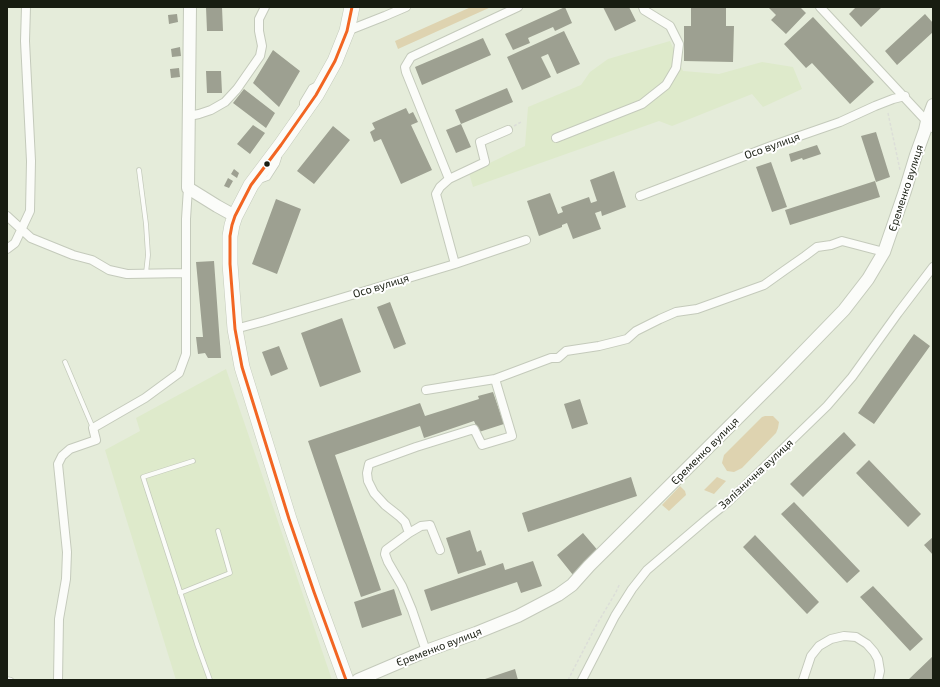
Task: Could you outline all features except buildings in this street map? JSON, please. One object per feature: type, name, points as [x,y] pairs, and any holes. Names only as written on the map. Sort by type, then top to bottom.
[{"type":"highway","points":[[346,680],[289,518],[242,367],[235,329],[230,264],[230,236],[233,220],[251,185],[316,95],[335,61],[347,31],[352,7]]},
{"type":"street","points":[[7,249],[15,243],[30,211],[31,161],[26,7]]},
{"type":"street","points":[[58,680],[59,619],[66,579],[67,552],[58,464],[62,456],[70,449],[96,440],[93,428],[145,398],[179,373],[186,354],[186,220],[188,188],[190,7]]},
{"type":"street","points":[[189,116],[211,110],[225,102],[237,89],[256,62],[260,56],[262,46],[259,31],[259,19],[265,7]]},
{"type":"street","points":[[347,31],[406,7]]},
{"type":"street","points":[[449,179],[405,67],[411,57],[518,7]]},
{"type":"street","points":[[556,138],[642,104],[666,85],[676,68],[679,44],[670,26],[644,10],[643,7]]},
{"type":"street","points":[[820,7],[930,124]]},
{"type":"street","name":"Осо вулиця","points":[[640,196],[764,148],[840,122],[892,99],[905,96]]},
{"type":"street","name":"Єременко вулиця","points":[[358,680],[426,651],[518,616],[558,595],[572,585],[589,566],[779,377],[844,310],[868,280],[884,252],[916,155],[925,130],[930,124],[933,105]]},
{"type":"street","points":[[455,264],[436,194],[440,187],[449,179],[485,162],[480,142],[508,130]]},
{"type":"street","points":[[188,188],[217,206],[233,220]]},
{"type":"street","points":[[7,216],[31,238],[73,255],[92,260],[109,270],[127,274],[186,273]]},
{"type":"street","name":"Осо вулиця","points":[[235,329],[455,264],[526,240]]},
{"type":"street","points":[[426,390],[495,379],[551,358],[558,358],[566,351],[599,346],[627,339],[636,331],[676,312],[697,309],[764,285],[817,247],[831,245],[842,241],[884,252]]},
{"type":"street","name":"Залізнична вулиця","points":[[582,680],[615,616],[632,588],[647,570],[728,502],[827,406],[852,377],[933,267]]},
{"type":"street","points":[[409,533],[405,522],[385,505],[374,493],[368,482],[367,473],[369,464],[416,447],[474,429],[482,445],[512,436],[495,379]]},
{"type":"street","points":[[426,651],[402,586],[385,554],[386,550],[409,533],[421,526],[430,525],[440,550]]},
{"type":"street","points":[[803,680],[812,656],[819,646],[831,639],[844,636],[856,637],[867,644],[874,652],[878,659],[880,671],[878,680]]},
{"type":"lane","points":[[139,170],[148,255],[146,274]]},
{"type":"lane","points":[[65,362],[93,428]]},
{"type":"lane","points":[[193,461],[143,477],[180,593],[210,680]]},
{"type":"lane","points":[[180,593],[230,573],[218,531]]},
{"type":"lane","points":[[7,679],[11,680]]},
{"type":"path","points":[[888,113],[900,170]]},
{"type":"path","points":[[568,680],[620,583]]},
{"type":"shaded area","points":[[471,7],[491,7],[398,49],[395,41]]},
{"type":"shaded area","points":[[670,41],[683,71],[719,74],[762,62],[793,67],[802,89],[763,107],[752,94],[672,126],[659,121],[473,187],[469,173],[525,146],[528,107],[581,85],[590,72],[608,59]]},
{"type":"shaded area","points":[[226,369],[332,680],[176,680],[105,450],[140,431],[136,418]]},
{"type":"shaded area","points":[[773,416],[779,422],[776,433],[742,468],[734,472],[727,471],[722,463],[724,455],[762,417]]},
{"type":"shaded area","points":[[717,477],[726,481],[714,494],[704,490]]},
{"type":"shaded area","points":[[680,486],[685,491],[686,495],[669,511],[662,505]]},
{"type":"transit line","points":[[346,680],[289,519],[242,367],[235,329],[230,264],[230,236],[235,216],[251,185],[316,95],[335,61],[347,31],[352,7]]}]
